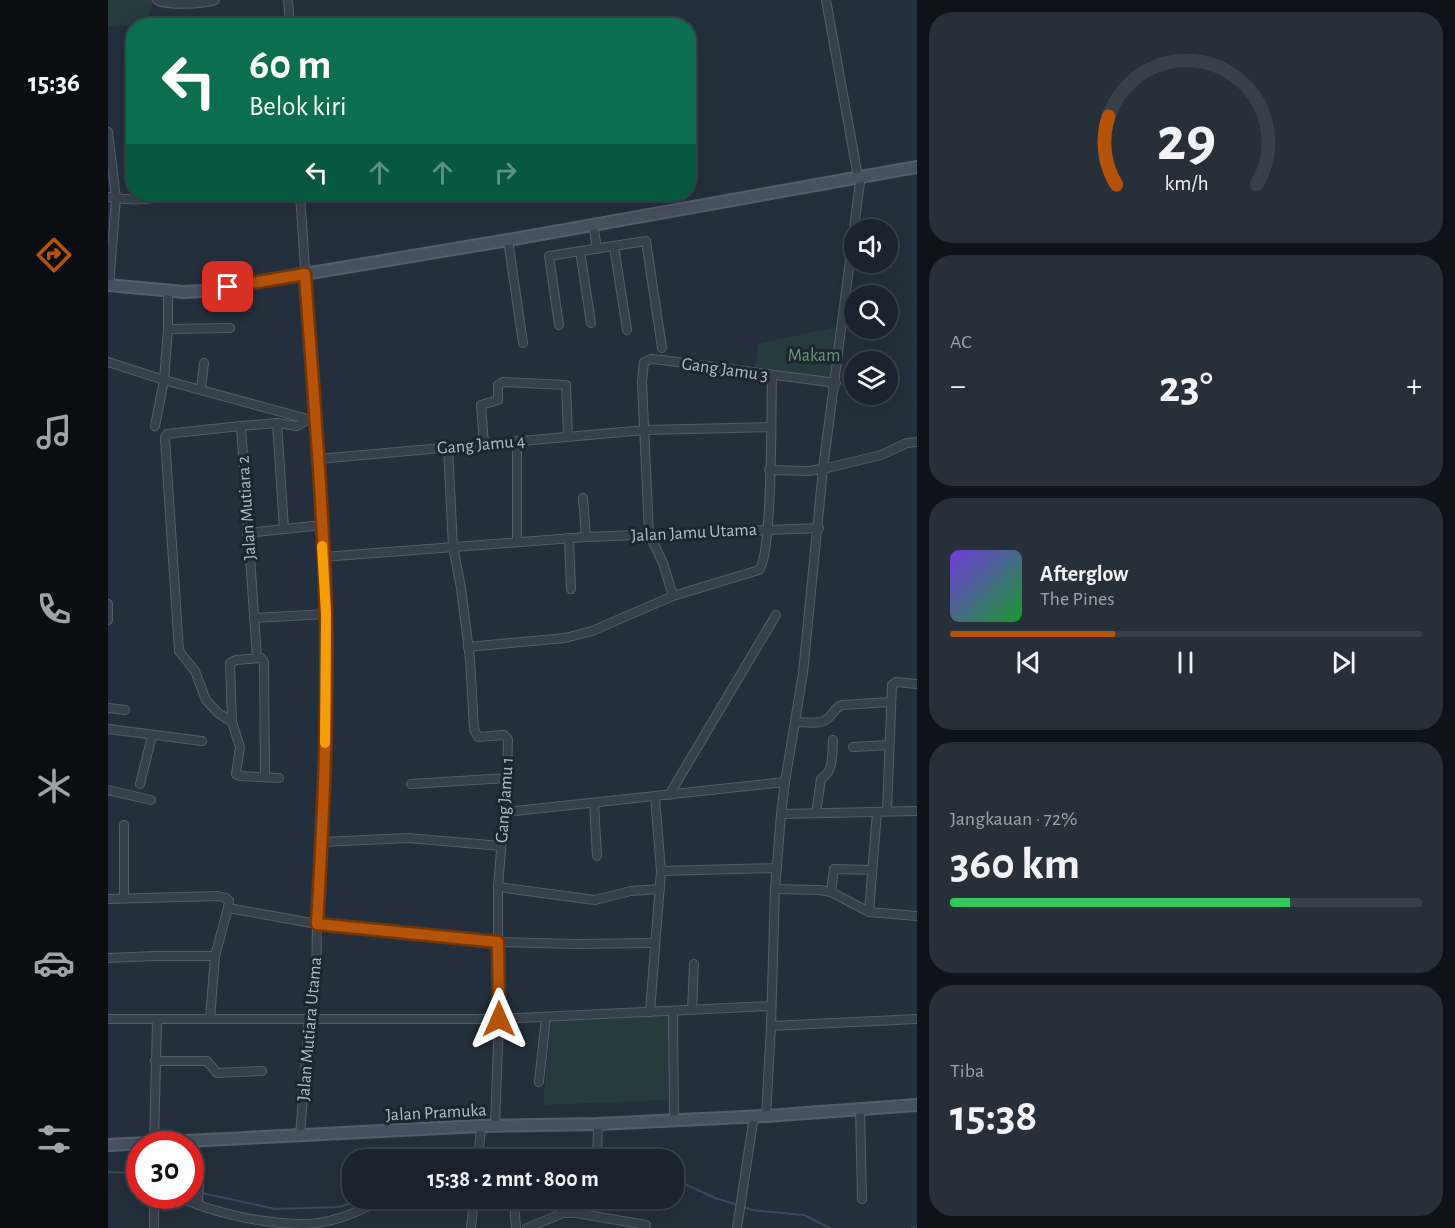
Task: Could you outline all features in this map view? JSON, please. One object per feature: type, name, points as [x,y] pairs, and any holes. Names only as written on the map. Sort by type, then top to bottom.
[{"type":"street","points":[[157,0],[162,3],[177,3],[215,0]]},
{"type":"street","points":[[288,0],[289,18]]},
{"type":"street","points":[[766,1116],[775,889],[785,782],[803,673],[823,469],[861,182],[858,177],[826,0]]},
{"type":"street","points":[[108,132],[112,197],[109,285],[168,290],[203,291],[508,240],[916,166]]},
{"type":"street","name":"Jalan Mutiara Utama","points":[[300,201],[311,419],[318,459],[322,525],[326,614],[326,695],[316,986],[309,1018],[300,1136]]},
{"type":"street","points":[[593,224],[597,249]]},
{"type":"street","points":[[508,240],[523,343]]},
{"type":"street","points":[[559,325],[549,256],[646,241],[663,348]]},
{"type":"street","points":[[614,246],[627,330]]},
{"type":"street","points":[[580,251],[591,323]]},
{"type":"street","points":[[155,426],[164,380],[168,290]]},
{"type":"street","points":[[168,329],[230,328]]},
{"type":"street","name":"Gang Jamu 3","points":[[645,430],[643,369],[644,362],[651,359],[836,383]]},
{"type":"street","points":[[108,362],[164,380],[311,419]]},
{"type":"street","points":[[201,389],[204,363]]},
{"type":"street","points":[[468,646],[565,638],[592,631],[673,596],[759,570],[764,559],[768,529],[772,375]]},
{"type":"street","points":[[484,444],[481,405],[498,400],[498,385],[503,382],[566,385],[568,436]]},
{"type":"street","points":[[232,722],[206,700],[195,671],[179,651],[165,438],[167,434],[241,426],[277,423],[297,426],[311,419]]},
{"type":"street","points":[[277,423],[284,529]]},
{"type":"street","name":"Jalan Mutiara 2","points":[[241,426],[257,658],[261,658],[264,662],[265,777]]},
{"type":"street","name":"Gang Jamu 4","points":[[318,459],[645,430],[770,427]]},
{"type":"street","points":[[645,430],[649,534],[663,563],[673,596]]},
{"type":"street","points":[[517,541],[518,441]]},
{"type":"street","points":[[769,470],[823,469],[881,456],[907,443],[916,442]]},
{"type":"street","name":"Gang Jamu 1","points":[[448,447],[453,547],[468,646],[474,729],[478,736],[507,736],[505,812],[498,887],[499,1019],[495,1125]]},
{"type":"street","points":[[583,498],[586,537]]},
{"type":"street","points":[[247,533],[322,525]]},
{"type":"street","name":"Jalan Jamu Utama","points":[[323,557],[517,541],[819,528]]},
{"type":"street","points":[[569,538],[571,589]]},
{"type":"street","points":[[108,604],[108,620]]},
{"type":"street","points":[[254,618],[326,614]]},
{"type":"street","points":[[669,795],[776,615]]},
{"type":"street","points":[[257,658],[236,660],[230,663],[232,722],[240,747],[236,774],[279,778]]},
{"type":"street","points":[[887,811],[892,685],[896,682],[916,684]]},
{"type":"street","points":[[796,722],[824,721],[837,707],[842,705],[890,702]]},
{"type":"street","points":[[108,708],[125,710]]},
{"type":"street","points":[[108,729],[202,741]]},
{"type":"street","points":[[140,784],[152,736]]},
{"type":"street","points":[[816,813],[821,779],[828,774],[831,768],[832,740]]},
{"type":"street","points":[[853,747],[889,745]]},
{"type":"street","points":[[411,784],[507,778]]},
{"type":"street","points":[[505,812],[785,782]]},
{"type":"street","points":[[108,790],[151,800]]},
{"type":"street","points":[[650,1012],[661,871],[655,797]]},
{"type":"street","points":[[594,803],[597,856]]},
{"type":"street","points":[[782,814],[916,811]]},
{"type":"street","points":[[869,912],[877,812]]},
{"type":"street","points":[[124,825],[124,898]]},
{"type":"street","points":[[322,842],[408,838],[501,846]]},
{"type":"street","points":[[661,871],[777,868]]},
{"type":"street","points":[[831,892],[834,869],[872,870]]},
{"type":"street","points":[[498,887],[595,900],[631,891],[660,889]]},
{"type":"street","points":[[775,889],[831,892],[869,912],[916,916]]},
{"type":"street","points":[[108,898],[218,896],[229,902],[215,956],[210,1019]]},
{"type":"street","points":[[228,908],[317,924],[498,942],[654,943]]},
{"type":"street","points":[[108,958],[215,956]]},
{"type":"street","points":[[692,1010],[694,964]]},
{"type":"street","points":[[108,1019],[499,1019],[771,1006]]},
{"type":"street","points":[[673,1011],[674,1120]]},
{"type":"street","points":[[539,1082],[546,1017]]},
{"type":"street","points":[[771,1026],[916,1019]]},
{"type":"street","points":[[154,1131],[157,1020]]},
{"type":"street","points":[[155,1060],[207,1061],[217,1073],[262,1071]]},
{"type":"street","name":"Jalan Pramuka","points":[[204,1141],[495,1125],[598,1124],[766,1116],[916,1106]]},
{"type":"street","points":[[860,1108],[862,1199]]},
{"type":"street","points":[[737,1228],[754,1116]]},
{"type":"street","points":[[597,1149],[598,1124]]},
{"type":"street","points":[[479,1149],[481,1126]]},
{"type":"street","name":"Jalan Pramuka","points":[[108,1144],[126,1144]]},
{"type":"street","points":[[204,1206],[250,1217],[306,1224],[332,1219],[357,1209]]},
{"type":"street","points":[[154,1209],[154,1228]]},
{"type":"street","points":[[473,1228],[474,1209]]},
{"type":"street","points":[[515,1209],[516,1228]]},
{"type":"street","points":[[527,1228],[563,1213],[576,1213],[646,1225]]},
{"type":"green space","points":[[108,0],[153,0],[148,18],[126,18],[126,26],[108,27]]},
{"type":"green space","name":"Makam","points":[[840,326],[834,380],[755,369],[758,344]]},
{"type":"green space","points":[[669,1015],[668,1100],[543,1105],[551,1021]]},
{"type":"waterway","points":[[108,1172],[126,1173]]},
{"type":"waterway","points":[[684,1184],[715,1198],[738,1205]]},
{"type":"waterway","points":[[204,1193],[275,1209],[342,1206]]},
{"type":"waterway","points":[[743,1207],[752,1210],[804,1215],[830,1228]]},
{"type":"waterway","points":[[912,1228],[917,1227]]},
{"type":"slow traffic","points":[[322,546],[326,614],[325,743]]},
{"type":"route","points":[[228,287],[305,274],[326,614],[322,842],[317,924],[498,942],[499,1019]]}]
